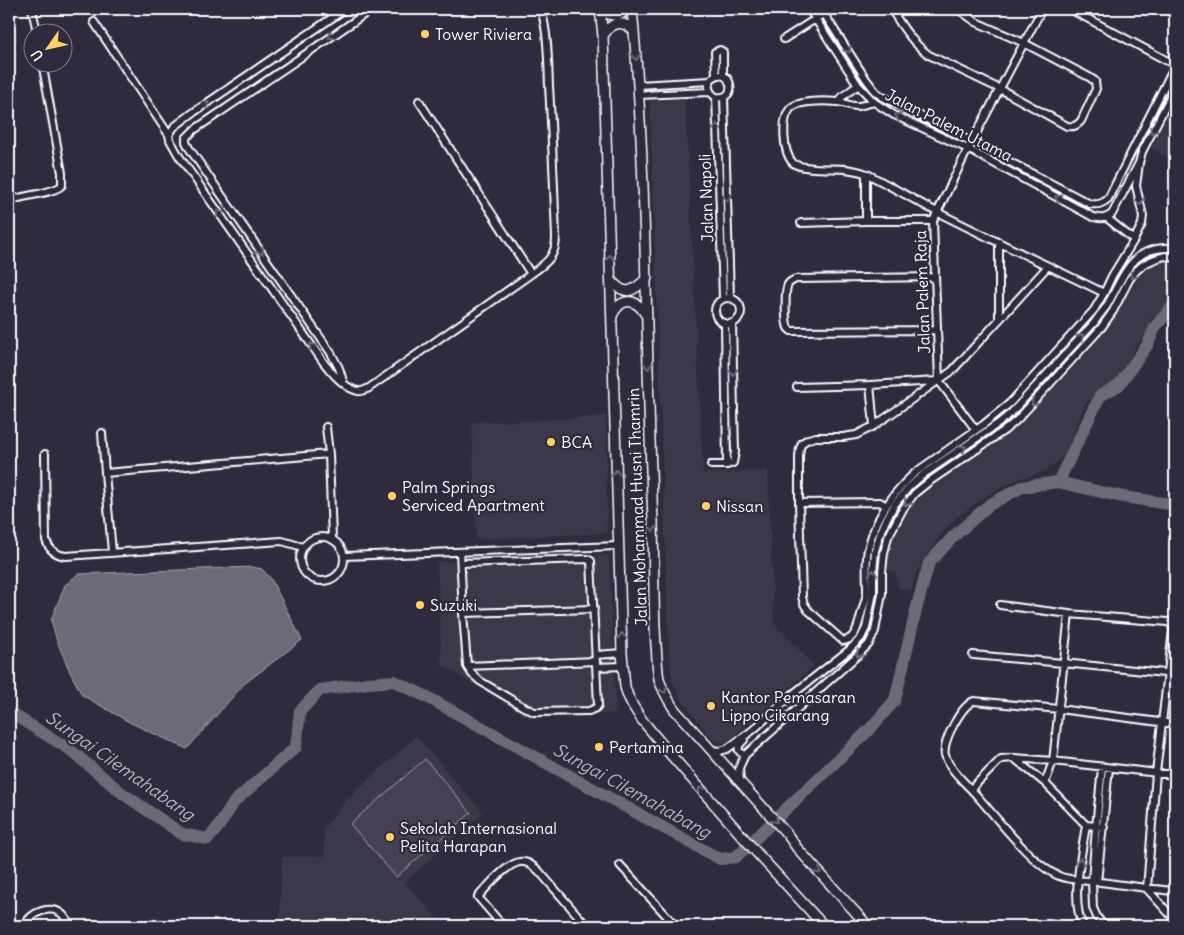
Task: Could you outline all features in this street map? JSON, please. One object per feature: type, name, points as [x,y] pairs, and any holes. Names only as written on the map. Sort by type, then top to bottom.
[{"type":"street","points":[[32,9],[35,22]]},
{"type":"street","points":[[169,135],[174,127],[194,112],[345,9]]},
{"type":"street","points":[[94,22],[169,135],[179,156],[324,363],[344,383],[356,391],[362,391],[369,388],[531,274],[549,260],[554,253],[556,244],[547,49],[545,24],[541,9]]},
{"type":"street","points":[[601,9],[615,16],[620,15],[627,9]]},
{"type":"street","name":"Jalan Mohammad Husni Thamrin","points":[[601,9],[618,546],[625,687],[638,713],[670,754],[824,926]]},
{"type":"street","name":"Jalan Mohammad Husni Thamrin","points":[[632,9],[639,95],[646,278],[654,618],[659,678],[664,694],[674,709],[868,926]]},
{"type":"street","name":"Jalan Palem Utama","points":[[809,9],[858,85],[874,102],[894,115],[968,149],[1093,217],[1104,218],[1134,240]]},
{"type":"street","points":[[784,40],[816,19],[823,11],[831,9]]},
{"type":"street","points":[[891,9],[910,38],[935,58],[1000,89],[1067,126],[1077,125],[1081,121],[1096,89],[1095,81],[1024,44],[976,22],[958,9]]},
{"type":"street","name":"Jalan Palem Raja","points":[[939,381],[933,221],[968,149],[1042,9]]},
{"type":"street","points":[[1070,9],[1175,65]]},
{"type":"street","points":[[344,383],[331,353],[186,140],[194,130],[368,10]]},
{"type":"street","name":"Jalan Palem Utama","points":[[823,11],[866,79],[879,94],[1090,204],[1097,205],[1108,199],[1175,65]]},
{"type":"street","points":[[603,36],[608,29],[616,24],[626,24],[634,31]]},
{"type":"street","points":[[9,201],[56,189],[62,185],[62,173],[44,72]]},
{"type":"street","points":[[638,85],[716,78]]},
{"type":"street","points":[[710,92],[709,86],[716,78]]},
{"type":"street","name":"Jalan Napoli","points":[[716,78],[729,80],[731,87],[728,94],[720,97]]},
{"type":"street","points":[[839,102],[842,97],[858,85]]},
{"type":"street","points":[[1104,218],[1112,214],[1175,88]]},
{"type":"street","points":[[639,95],[710,92],[720,97]]},
{"type":"street","name":"Jalan Napoli","points":[[720,97],[730,298],[739,303],[741,311],[738,319],[728,323],[718,319],[715,312],[716,305],[723,298],[720,97]]},
{"type":"street","points":[[419,101],[531,274]]},
{"type":"street","points":[[874,102],[859,106],[839,102],[799,103],[790,107],[784,128],[786,149],[793,163],[798,166],[846,169],[866,174],[937,212],[1104,293]]},
{"type":"street","points":[[1048,266],[952,371],[939,381],[874,426],[856,435],[816,437],[802,443],[799,456],[799,503],[802,597],[808,610],[843,641],[852,638],[858,626],[867,594],[867,555],[879,518],[886,506],[916,472],[998,414],[1021,393],[1094,310],[1142,224],[1143,216],[1136,186],[1138,163]]},
{"type":"street","points":[[866,174],[866,221]]},
{"type":"street","points":[[801,223],[933,221]]},
{"type":"street","points":[[999,242],[999,320]]},
{"type":"street","points":[[745,755],[738,750],[739,745],[753,730],[861,638],[866,628],[873,594],[875,552],[880,534],[895,504],[909,487],[924,474],[999,423],[1017,407],[1094,323],[1106,307],[1125,270],[1139,256],[1164,247],[1175,248]]},
{"type":"street","points":[[740,782],[739,768],[745,755],[869,644],[875,630],[882,594],[884,553],[888,537],[895,522],[915,493],[1018,420],[1101,328],[1136,271],[1144,264],[1165,256],[1175,258]]},
{"type":"street","points":[[935,277],[792,280],[787,288],[786,322],[791,331],[936,330]]},
{"type":"street","points":[[611,280],[617,287],[630,291],[635,289],[646,278]]},
{"type":"street","points":[[723,298],[730,298]]},
{"type":"street","points":[[611,319],[620,304],[627,302],[635,303],[641,307],[647,317]]},
{"type":"street","name":"Jalan Napoli","points":[[711,465],[733,463],[735,452],[728,323]]},
{"type":"street","points":[[938,362],[952,371]]},
{"type":"street","points":[[939,381],[976,430]]},
{"type":"street","points":[[797,387],[939,381]]},
{"type":"street","points":[[870,385],[874,426]]},
{"type":"street","points":[[326,427],[329,454],[332,539]]},
{"type":"street","points":[[102,433],[112,552]]},
{"type":"street","points":[[45,454],[46,533],[48,545],[53,552],[61,556],[282,541],[303,547]]},
{"type":"street","points":[[105,474],[329,454]]},
{"type":"street","points":[[799,503],[880,502],[886,506]]},
{"type":"street","points":[[319,536],[332,539],[340,546],[344,556],[344,564],[341,571],[329,580],[314,580],[307,575],[300,562],[300,554],[303,547],[307,542],[319,536]]},
{"type":"street","points":[[344,556],[618,546]]},
{"type":"street","points":[[460,552],[460,564],[463,613],[468,666],[472,674],[480,681],[534,712],[588,711],[596,708],[598,705],[591,561],[460,564]]},
{"type":"street","points":[[1000,605],[1069,614],[1168,622],[1173,626],[1172,674],[1162,723],[1156,773],[1147,889],[1175,920]]},
{"type":"street","points":[[463,613],[594,609]]},
{"type":"street","points":[[1044,783],[1053,761],[1069,614]]},
{"type":"street","points":[[596,661],[622,654]]},
{"type":"street","points":[[973,655],[1172,674]]},
{"type":"street","points":[[468,666],[596,661],[623,666]]},
{"type":"street","points":[[1175,724],[1059,709],[974,701],[967,704],[950,732],[945,747],[948,762],[957,774],[1011,834],[1043,866],[1059,876],[1147,889],[1175,890]]},
{"type":"street","points":[[712,750],[720,751],[727,749],[753,730]]},
{"type":"street","points":[[971,789],[1000,758],[1053,761],[1175,775]]},
{"type":"street","points":[[1014,758],[1044,783],[1086,826],[1104,827]]},
{"type":"street","points":[[1104,926],[1093,908],[1096,827],[1106,768]]},
{"type":"street","points":[[1094,881],[1104,827],[1106,768]]},
{"type":"street","points":[[1083,926],[1079,912],[1077,880],[1086,826]]},
{"type":"street","points":[[503,926],[478,897],[498,876],[511,866],[522,861],[538,870],[587,926]]},
{"type":"street","points":[[620,865],[676,926]]},
{"type":"street","points":[[24,926],[30,917],[47,910],[56,911],[64,915],[71,926]]},
{"type":"shaded area","points":[[685,99],[703,473],[768,471],[774,623],[814,666],[728,742],[721,743],[713,740],[681,699],[672,680],[669,652],[650,101]]},
{"type":"shaded area","points":[[1175,103],[1175,161],[1151,148]]},
{"type":"shaded area","points":[[1160,261],[1171,261],[1175,266],[1175,292],[1169,303],[1158,315],[1151,319],[1148,331],[1136,346],[1122,374],[1110,388],[1094,396],[1085,404],[1068,447],[1062,457],[1043,472],[1016,480],[986,496],[956,518],[944,530],[929,551],[916,574],[912,590],[898,589],[895,572],[887,569],[888,556],[894,536],[905,515],[915,502],[928,488],[1022,422],[1102,334],[1139,277],[1148,267]]},
{"type":"shaded area","points":[[606,416],[607,533],[476,539],[472,422],[530,421]]},
{"type":"shaded area","points":[[609,555],[616,713],[530,719],[442,665],[437,562]]},
{"type":"shaded area","points":[[252,567],[262,569],[271,579],[302,640],[244,684],[187,749],[129,722],[82,695],[57,641],[51,620],[65,585],[78,574]]},
{"type":"shaded area","name":"Sekolah Internasional Pelita Harapan","points":[[416,736],[483,813],[405,882],[443,926],[279,926],[282,857],[325,856],[323,829],[346,801]]},
{"type":"shaded area","points":[[425,759],[471,813],[396,877],[350,824]]},
{"type":"waterway","points":[[1058,482],[1100,396],[1119,385],[1148,344],[1155,327],[1175,304]]},
{"type":"waterway","name":"Sungai Cilemahabang","points":[[9,712],[69,749],[122,793],[182,834],[208,839],[235,801],[296,747],[300,711],[320,690],[394,681],[427,697],[720,859],[736,857],[871,728],[895,700],[929,563],[953,537],[989,505],[1022,487],[1058,482],[1118,496],[1175,505]]},
{"type":"place","name":"Tower Riviera","points":[[425,34]]},
{"type":"place","name":"BCA","points":[[551,442]]},
{"type":"place","name":"Palm Springs Serviced Apartment","points":[[392,496]]},
{"type":"place","name":"Nissan","points":[[706,506]]},
{"type":"place","name":"Suzuki","points":[[420,605]]},
{"type":"place","name":"Kantor Pemasaran Lippo Cikarang","points":[[711,706]]},
{"type":"place","name":"Pertamina","points":[[599,747]]},
{"type":"place","name":"Sekolah Internasional Pelita Harapan","points":[[390,837]]}]
